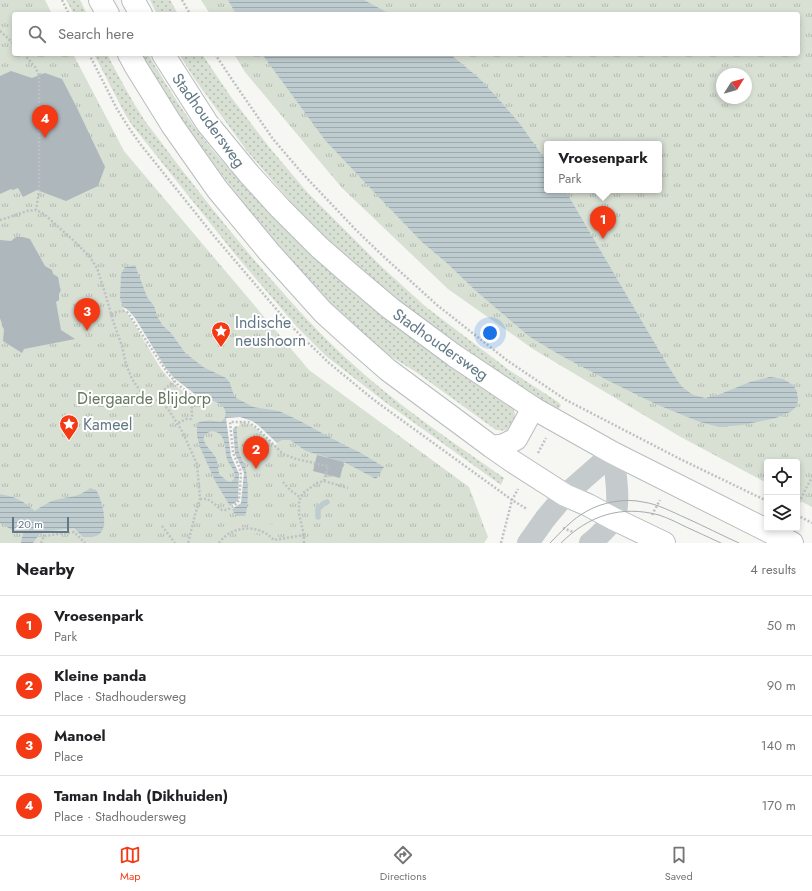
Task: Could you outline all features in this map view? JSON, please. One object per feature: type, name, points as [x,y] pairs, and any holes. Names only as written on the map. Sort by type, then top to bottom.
[{"type":"main road","points":[[100,0],[107,12]]},
{"type":"main road","points":[[134,0],[140,12]]},
{"type":"main road","name":"Stadhoudersweg","points":[[130,56],[172,124],[217,189],[268,252],[323,312],[377,361],[492,448],[566,495],[664,543]]},
{"type":"main road","name":"Stadhoudersweg","points":[[164,56],[207,123],[280,208],[319,247],[390,308],[455,356],[533,408],[613,453],[792,543]]},
{"type":"main road","points":[[492,448],[504,445],[516,439],[533,408]]},
{"type":"street","points":[[528,543],[544,519],[566,495],[613,453]]},
{"type":"street","points":[[590,543],[614,519],[617,512],[618,501],[613,453]]},
{"type":"path","points":[[62,0],[68,12]]},
{"type":"path","points":[[182,0],[189,12]]},
{"type":"path","points":[[0,32],[12,42]]},
{"type":"path","points":[[26,56],[36,66],[39,75],[39,191],[36,210]]},
{"type":"path","name":"Stadhoudersweg","points":[[216,56],[236,87],[273,139],[302,173],[355,229],[426,295],[508,360],[566,400],[682,460],[764,500]]},
{"type":"path","points":[[0,220],[27,210],[36,210],[44,214],[74,241],[89,256],[97,268],[122,346],[126,364],[132,379],[141,392],[149,398],[158,400],[168,409],[178,423],[197,464],[200,499],[188,543]]},
{"type":"path","points":[[111,314],[126,311],[162,366],[174,381],[195,398],[191,412],[191,419],[178,423]]},
{"type":"path","points":[[158,400],[165,389],[174,381]]},
{"type":"path","points":[[200,499],[207,499],[222,510],[227,510],[235,505],[239,500],[241,475],[233,453],[230,422],[248,422],[257,428],[283,454],[296,459],[328,466],[324,481]]},
{"type":"path","points":[[642,533],[682,460]]},
{"type":"path","points":[[800,500],[812,477]]},
{"type":"path","points":[[304,543],[304,535],[299,514],[299,501],[303,493],[317,483],[324,481],[348,488]]},
{"type":"path","points":[[283,482],[300,498]]},
{"type":"path","points":[[800,517],[812,523]]},
{"type":"path","points":[[162,526],[175,543]]},
{"type":"path","points":[[219,543],[230,533],[244,529],[260,530],[268,534],[274,540]]},
{"type":"path","points":[[41,543],[44,536],[74,532],[85,543]]},
{"type":"path","points":[[272,543],[274,540],[304,535]]},
{"type":"green space","name":"Diergaarde Blijdorp","points":[[0,0],[45,0],[51,12],[12,12],[12,56],[74,56],[124,151],[309,370],[469,487],[488,537],[484,543],[0,543]]},
{"type":"green space","points":[[66,0],[80,0],[86,12],[73,12]]},
{"type":"green space","points":[[150,0],[170,0],[177,12],[156,12]]},
{"type":"green space","points":[[201,0],[812,0],[812,507],[800,501],[800,459],[764,459],[764,481],[679,436],[533,349],[448,289],[342,188],[245,72],[235,56],[800,56],[800,12],[209,12]]},
{"type":"green space","points":[[95,56],[108,56],[145,121],[242,246],[310,323],[364,375],[423,421],[504,478],[501,485],[385,402],[326,356],[297,327],[234,253],[132,125]]},
{"type":"green space","points":[[142,56],[149,56],[192,124],[212,150],[231,171],[256,194],[512,406],[515,421],[511,428],[507,430],[496,430],[416,372],[374,346],[320,295],[258,223],[177,112]]},
{"type":"green space","points":[[180,56],[203,56],[231,97],[269,147],[307,192],[383,268],[426,307],[509,370],[558,402],[561,405],[558,410],[530,395],[384,290],[320,234],[247,151],[194,78]]},
{"type":"green space","points":[[291,509],[290,528],[279,535],[265,527],[245,525],[229,528],[225,530],[217,539],[209,540],[218,530],[233,522],[259,520],[277,527],[283,527],[286,523],[286,513]]},
{"type":"green space","points":[[245,534],[255,534],[261,536],[266,543],[228,543],[231,539]]},
{"type":"shaded area","points":[[228,0],[364,0],[386,12],[235,12]]},
{"type":"shaded area","points":[[263,56],[452,56],[480,79],[502,103],[520,124],[544,158],[544,193],[567,193],[681,386],[693,395],[705,398],[718,395],[750,382],[770,377],[783,379],[793,385],[797,392],[798,400],[796,407],[790,412],[776,418],[742,425],[719,427],[700,422],[658,405],[560,355],[530,337],[422,242],[325,140]]},
{"type":"shaded area","points":[[135,265],[147,297],[154,306],[158,318],[186,354],[203,367],[226,378],[230,383],[234,396],[253,407],[279,411],[361,453],[384,467],[376,479],[344,462],[306,451],[290,440],[282,440],[276,443],[258,427],[241,419],[237,423],[237,440],[239,453],[246,470],[248,500],[245,516],[236,516],[215,481],[200,447],[197,436],[197,425],[199,422],[210,420],[220,422],[223,421],[226,413],[224,408],[216,402],[209,400],[202,401],[181,387],[171,378],[135,321],[123,306],[120,298],[121,274],[125,267]],"holes":[[[212,431],[217,432],[221,436],[225,445],[227,459],[235,474],[231,482],[227,481],[219,474],[216,458],[205,444],[204,437]]]},
{"type":"shaded area","points":[[90,488],[96,490],[101,500],[104,514],[103,528],[101,533],[96,536],[83,537],[74,528],[41,532],[33,543],[21,543],[23,533],[14,531],[0,523],[0,494],[13,497],[35,511],[52,501],[76,496]]},
{"type":"pier","points":[[123,308],[129,311],[135,318],[165,367],[174,378],[200,398],[198,401],[180,389],[161,369]]},
{"type":"pier","points":[[240,417],[252,421],[258,425],[278,444],[275,445],[257,429],[241,421],[239,426],[236,426],[233,429],[235,454],[244,473],[241,503],[232,509],[230,506],[238,500],[239,474],[231,456],[226,418]]},
{"type":"building","points":[[11,71],[32,78],[45,73],[62,79],[105,167],[98,186],[66,201],[37,190],[23,197],[18,188],[13,190],[11,189],[0,194],[0,76]]},
{"type":"building","points":[[16,237],[30,239],[45,266],[52,270],[53,274],[58,277],[61,290],[59,300],[56,302],[61,330],[75,339],[24,349],[22,353],[3,341],[4,330],[0,318],[0,240],[11,241]]},
{"type":"building","points":[[317,455],[344,462],[340,478],[313,471]]},
{"type":"waterway","points":[[318,517],[318,509],[327,502]]},
{"type":"tram line","points":[[550,543],[572,522],[587,511],[607,503],[629,500],[660,506],[739,543]]},
{"type":"tram line","points":[[561,543],[572,533],[594,519],[619,512],[632,511],[662,516],[721,543]]},
{"type":"place","name":"Taman Indah (Dikhuiden)","points":[[45,138]]},
{"type":"place","name":"Vroesenpark","points":[[603,239]]},
{"type":"place","name":"Manoel","points":[[87,331]]},
{"type":"place","name":"Indische neushoorn","points":[[221,348]]},
{"type":"place","name":"Kameel","points":[[69,441]]},
{"type":"place","name":"Kleine panda","points":[[256,469]]}]
